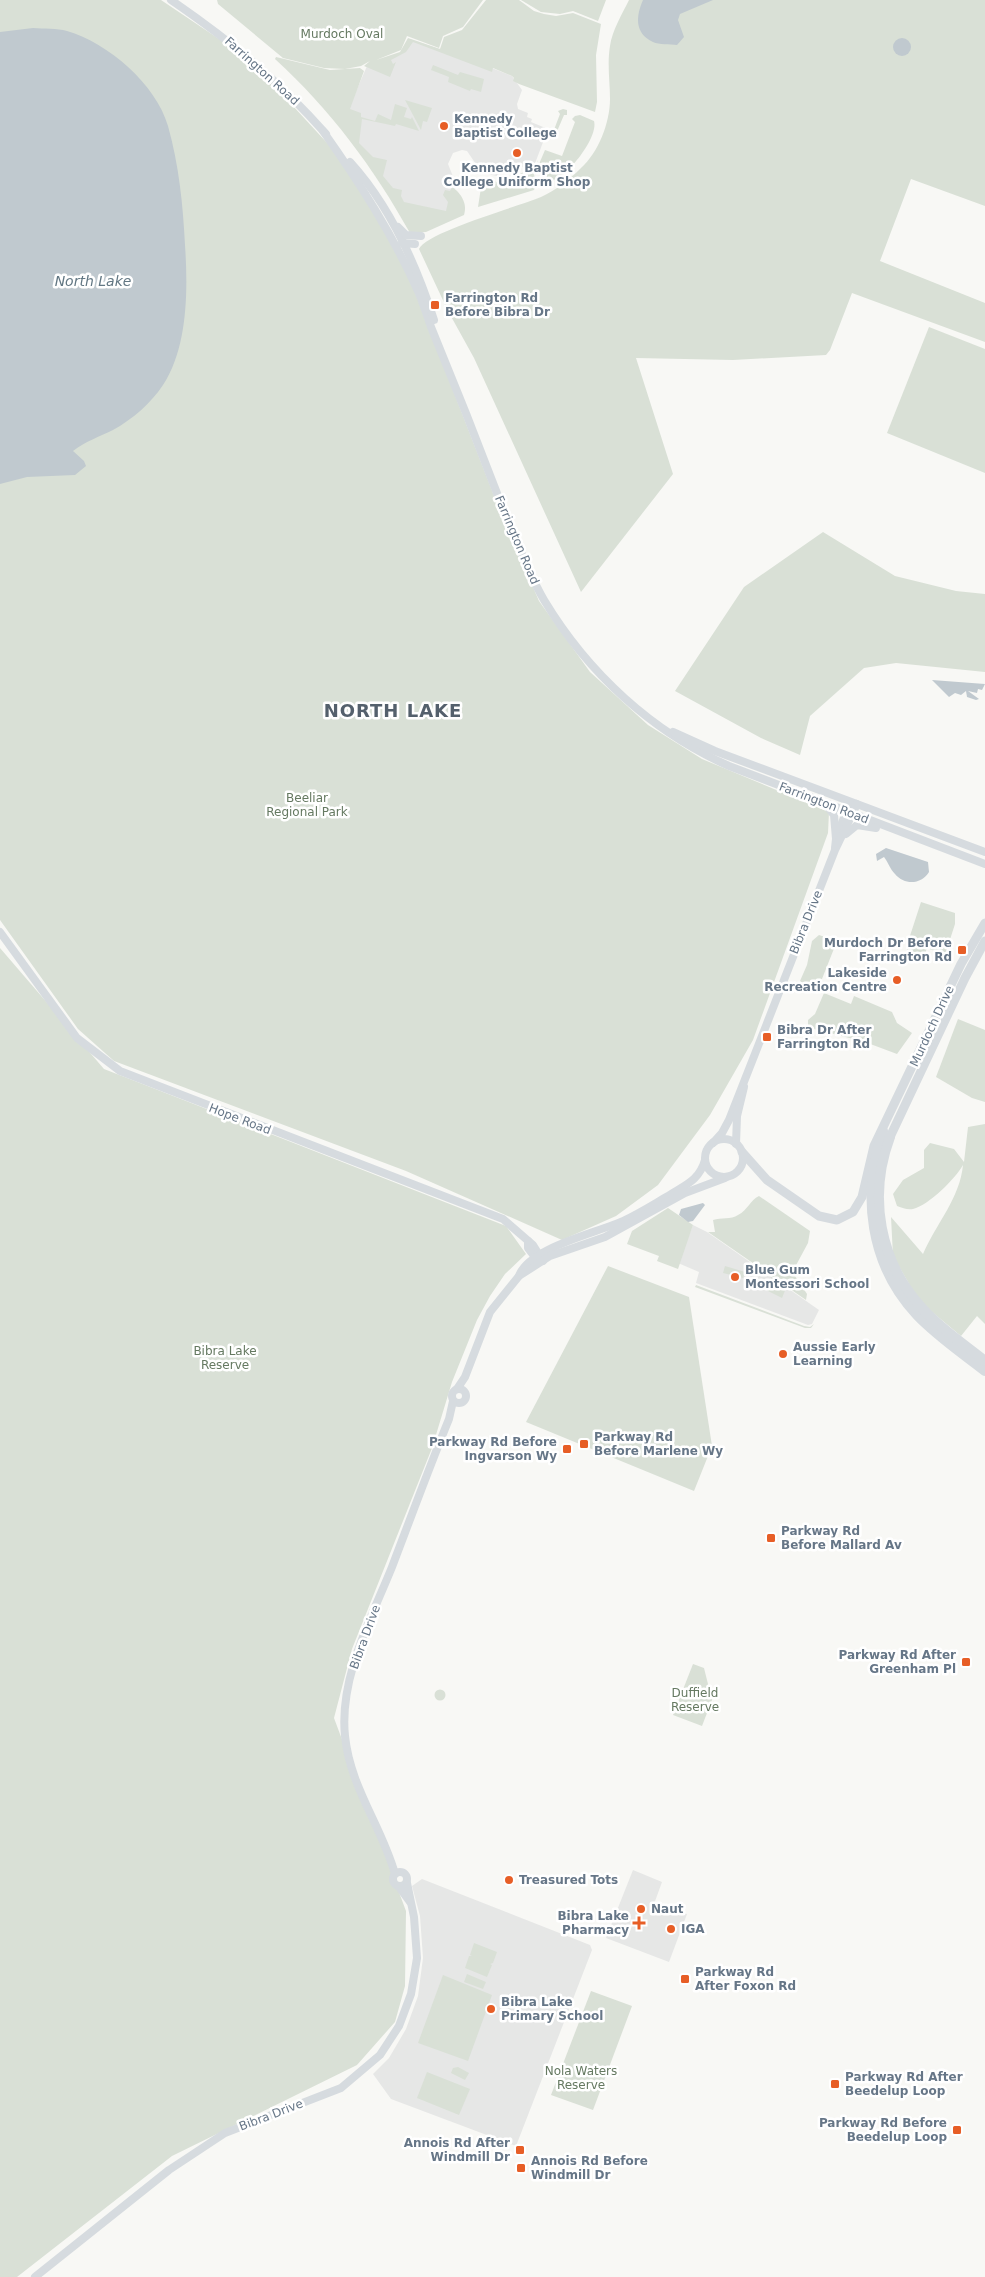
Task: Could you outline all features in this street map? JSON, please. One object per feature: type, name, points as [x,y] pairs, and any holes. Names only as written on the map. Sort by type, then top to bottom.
[{"type":"highway","points":[[886,1134],[880,1172],[879,1202],[882,1231],[894,1266],[909,1292],[923,1309],[985,1361]]},
{"type":"highway","points":[[886,1134],[874,1164],[871,1194],[874,1233],[884,1263],[898,1290],[917,1315],[985,1371]]},
{"type":"main road","name":"Murdoch Drive","points":[[886,1134],[962,964],[985,923]]},
{"type":"main road","name":"Murdoch Drive","points":[[886,1134],[985,941]]},
{"type":"main road","points":[[742,1152],[767,1180],[820,1216],[837,1220],[853,1212],[860,1202],[872,1152],[886,1134]]},
{"type":"street","name":"Farrington Road","points":[[172,0],[244,52],[290,95],[363,177],[408,243],[436,326],[437,337]]},
{"type":"street","name":"Farrington Road","points":[[323,131],[382,219],[398,248],[437,337],[525,563],[544,599],[587,660],[614,689],[657,727],[696,751],[825,804],[984,864]]},
{"type":"street","points":[[363,177],[371,183],[401,232],[408,236],[421,236]]},
{"type":"street","points":[[382,219],[394,238],[408,243]]},
{"type":"street","points":[[408,243],[401,248],[421,291],[421,298]]},
{"type":"street","name":"Farrington Road","points":[[644,714],[686,739],[985,852]]},
{"type":"street","name":"Bibra Drive","points":[[713,1143],[727,1124],[853,802]]},
{"type":"street","points":[[825,804],[834,815],[839,840]]},
{"type":"street","points":[[839,840],[850,830],[861,825],[923,841]]},
{"type":"street","points":[[949,839],[945,843],[977,857],[984,864]]},
{"type":"street","name":"Hope Road","points":[[0,932],[78,1038],[120,1071],[502,1219],[514,1227],[528,1241],[539,1259]]},
{"type":"street","name":"Bibra Drive","points":[[736,1144],[736,1116],[745,1078]]},
{"type":"street","points":[[461,1390],[452,1394],[456,1402],[465,1399],[461,1390],[490,1312],[519,1276],[539,1259],[644,1210],[693,1182],[700,1173],[706,1150],[713,1143],[722,1139],[736,1144],[742,1152],[743,1162],[738,1171],[726,1178],[685,1193],[605,1237],[539,1259]]},
{"type":"street","points":[[704,1160],[711,1173],[726,1178]]},
{"type":"street","name":"Bibra Drive","points":[[398,1873],[356,1783],[345,1737],[345,1715],[349,1681],[456,1402]]},
{"type":"street","points":[[398,1873],[407,1876],[403,1885],[394,1882],[398,1873]]},
{"type":"street","name":"Bibra Drive","points":[[35,2277],[170,2170],[225,2133],[341,2088],[380,2055],[399,2026],[412,1994],[417,1958],[414,1916],[403,1885]]},
{"type":"shaded area","name":"Kennedy Baptist College","points":[[410,39],[439,49],[442,48],[512,76],[522,90],[517,104],[518,109],[528,113],[527,117],[532,119],[531,122],[548,129],[534,166],[524,166],[497,176],[482,173],[467,151],[462,150],[453,153],[448,164],[456,184],[450,216],[403,205],[377,175],[344,119],[367,66],[404,52]]},
{"type":"shaded area","name":"Blue Gum Montessori School","points":[[693,1225],[707,1232],[819,1310],[812,1324],[808,1325],[696,1283],[699,1272],[678,1263]]},
{"type":"shaded area","points":[[633,1870],[662,1882],[654,1904],[687,1914],[669,1962],[606,1938]]},
{"type":"shaded area","name":"Bibra Lake Primary School","points":[[422,1879],[590,1945],[592,1950],[516,2146],[391,2099],[373,2074],[389,2058],[406,2029],[418,1996],[423,1958],[420,1916],[412,1886]]},
{"type":"green space","name":"Beeliar Regional Park","points":[[0,0],[161,0],[222,41],[281,93],[329,145],[373,208],[409,277],[498,506],[539,601],[590,672],[648,725],[702,759],[829,812],[828,833],[753,1040],[710,1115],[658,1185],[616,1216],[562,1240],[406,1171],[114,1061],[78,1029],[0,920]]},
{"type":"green space","name":"Murdoch Oval","points":[[217,0],[483,0],[463,27],[443,36],[439,48],[407,36],[401,50],[376,60],[400,52],[408,38],[440,49],[444,37],[462,30],[486,0],[519,0],[534,11],[556,16],[573,13],[601,24],[596,55],[597,102],[595,112],[519,84],[513,81],[514,78],[512,76],[493,68],[492,72],[413,42],[406,52],[391,60],[393,64],[396,62],[390,77],[364,66],[370,61],[361,66],[345,69],[324,68],[283,58],[218,4]]},
{"type":"green space","points":[[521,0],[606,0],[598,21],[573,11],[560,14],[541,12]]},
{"type":"green space","points":[[629,0],[985,0],[985,206],[911,179],[880,261],[985,303],[985,342],[852,293],[830,350],[826,355],[733,360],[636,358],[673,474],[581,592],[474,358],[448,311],[419,249],[425,242],[455,227],[547,194],[567,181],[587,162],[598,146],[608,118],[611,40]]},
{"type":"green space","points":[[276,57],[330,70],[360,68],[364,71],[350,109],[361,113],[361,117],[375,121],[378,114],[391,120],[395,104],[407,108],[404,117],[411,119],[412,117],[419,131],[396,124],[395,126],[362,119],[359,143],[373,157],[387,160],[383,176],[393,188],[402,190],[401,196],[404,202],[446,211],[448,202],[443,195],[445,190],[450,191],[452,187],[463,199],[464,215],[426,232],[410,233],[381,185],[350,140],[314,98],[275,59]]},
{"type":"green space","points":[[433,65],[458,75],[460,72],[484,79],[481,92],[471,89],[470,91],[448,82],[449,77],[431,70]]},
{"type":"green space","points":[[405,100],[432,108],[427,122],[423,121],[421,130]]},
{"type":"green space","points":[[567,110],[567,115],[564,115],[555,136],[552,135],[560,114],[558,111]]},
{"type":"green space","points":[[580,115],[594,121],[591,138],[586,148],[571,167],[554,180],[547,182],[541,173],[537,160],[539,164],[545,150],[562,156],[575,122],[572,119]]},
{"type":"green space","points":[[524,167],[532,170],[537,182],[534,190],[478,207],[482,181],[492,180],[499,183],[529,170]]},
{"type":"green space","points":[[929,327],[985,349],[985,473],[887,433]]},
{"type":"green space","points":[[823,532],[895,576],[956,591],[985,594],[985,672],[896,663],[864,668],[810,716],[800,755],[761,738],[675,691],[744,587]]},
{"type":"green space","points":[[921,902],[955,913],[955,924],[945,955],[927,948],[923,959],[907,952],[907,945]]},
{"type":"green space","points":[[819,935],[837,941],[818,989],[809,988],[800,981],[807,965],[812,941]]},
{"type":"green space","name":"Bibra Lake Reserve","points":[[0,948],[104,1069],[506,1226],[526,1254],[505,1274],[477,1320],[452,1382],[432,1448],[352,1649],[334,1718],[406,1911],[405,1986],[395,2022],[357,2065],[172,2156],[17,2277],[0,2277]]},
{"type":"green space","points":[[824,993],[851,1004],[854,996],[892,1012],[897,1023],[912,1033],[897,1054],[865,1042],[814,1029],[808,1034],[808,1020],[815,1014]]},
{"type":"green space","points":[[958,1019],[985,1030],[985,1102],[972,1098],[936,1077]]},
{"type":"green space","points":[[985,1124],[985,1324],[977,1316],[961,1336],[919,1301],[893,1256],[891,1217],[923,1254],[957,1189],[963,1165],[941,1191],[919,1207],[905,1209],[897,1206],[893,1194],[903,1180],[924,1168],[924,1150],[930,1143],[954,1149],[964,1162],[968,1127]]},
{"type":"green space","points":[[759,1196],[810,1231],[808,1243],[794,1269],[795,1276],[807,1294],[806,1300],[708,1232],[715,1232],[713,1220],[735,1217]]},
{"type":"green space","points":[[668,1208],[693,1225],[678,1269],[657,1261],[659,1256],[627,1244],[632,1231]]},
{"type":"green space","points":[[608,1266],[689,1297],[712,1446],[694,1491],[526,1422]]},
{"type":"green space","points":[[725,1266],[745,1272],[743,1278],[723,1273]]},
{"type":"green space","points":[[771,1277],[786,1288],[782,1298],[766,1290]]},
{"type":"green space","points":[[696,1285],[804,1326],[810,1327],[814,1324],[811,1328],[805,1328],[695,1287]]},
{"type":"green space","name":"Duffield Reserve","points":[[693,1664],[704,1668],[712,1700],[702,1726],[673,1715]]},
{"type":"green space","points":[[440,1689],[446,1695],[440,1701],[434,1695]]},
{"type":"green space","points":[[474,1943],[497,1952],[493,1963],[490,1964],[492,1965],[487,1977],[465,1968],[469,1956],[472,1956],[470,1955]]},
{"type":"green space","points":[[467,1974],[486,1982],[483,1989],[464,1982]]},
{"type":"green space","points":[[443,1975],[492,1995],[468,2061],[418,2043]]},
{"type":"green space","name":"Nola Waters Reserve","points":[[591,1991],[632,2006],[593,2110],[551,2095]]},
{"type":"green space","points":[[458,2067],[469,2073],[465,2080],[451,2073],[453,2068]]},
{"type":"green space","points":[[427,2072],[470,2089],[459,2115],[417,2098]]},
{"type":"water","points":[[643,0],[713,0],[680,14],[678,20],[684,37],[677,45],[655,43],[642,34],[638,18]]},
{"type":"water","name":"North Lake","points":[[33,28],[67,31],[83,37],[114,55],[142,81],[162,110],[172,141],[180,185],[186,262],[185,317],[177,353],[163,385],[147,404],[128,421],[73,451],[84,461],[86,466],[75,475],[27,477],[0,484],[0,32]]},
{"type":"water","points":[[902,38],[908,41],[911,47],[908,53],[902,56],[896,53],[893,47],[896,41]]},
{"type":"water","points":[[932,680],[985,684],[982,690],[978,689],[977,693],[968,691],[979,699],[976,700],[967,697],[966,691],[961,695],[955,693],[949,697]]},
{"type":"water","points":[[886,848],[928,862],[929,872],[922,879],[913,882],[899,878],[884,857],[877,861],[876,854]]},
{"type":"water","points":[[703,1203],[705,1205],[693,1221],[688,1222],[679,1215],[681,1209]]},
{"type":"place","name":"Kennedy Baptist College","points":[[444,126]]},
{"type":"place","name":"Kennedy Baptist College Uniform Shop","points":[[517,153]]},
{"type":"place","name":"Farrington Rd Before Bibra Dr","points":[[435,305]]},
{"type":"place","name":"Murdoch Dr Before Farrington Rd","points":[[962,950]]},
{"type":"place","name":"Lakeside Recreation Centre","points":[[897,980]]},
{"type":"place","name":"Bibra Dr After Farrington Rd","points":[[767,1037]]},
{"type":"place","name":"Blue Gum Montessori School","points":[[735,1277]]},
{"type":"place","name":"Aussie Early Learning","points":[[783,1354]]},
{"type":"place","name":"Parkway Rd Before Marlene Wy","points":[[584,1444]]},
{"type":"place","name":"Parkway Rd Before Ingvarson Wy","points":[[567,1449]]},
{"type":"place","name":"Parkway Rd Before Mallard Av","points":[[771,1538]]},
{"type":"place","name":"Parkway Rd After Greenham Pl","points":[[966,1662]]},
{"type":"place","name":"Treasured Tots","points":[[509,1880]]},
{"type":"place","name":"Naut","points":[[641,1909]]},
{"type":"place","name":"Bibra Lake Pharmacy","points":[[639,1923]]},
{"type":"place","name":"IGA","points":[[671,1929]]},
{"type":"place","name":"Parkway Rd After Foxon Rd","points":[[685,1979]]},
{"type":"place","name":"Bibra Lake Primary School","points":[[491,2009]]},
{"type":"place","name":"Parkway Rd After Beedelup Loop","points":[[835,2084]]},
{"type":"place","name":"Parkway Rd Before Beedelup Loop","points":[[957,2130]]},
{"type":"place","name":"Annois Rd After Windmill Dr","points":[[520,2150]]},
{"type":"place","name":"Annois Rd Before Windmill Dr","points":[[521,2168]]},
{"type":"district","name":"NORTH LAKE","points":[[393,711]]}]
